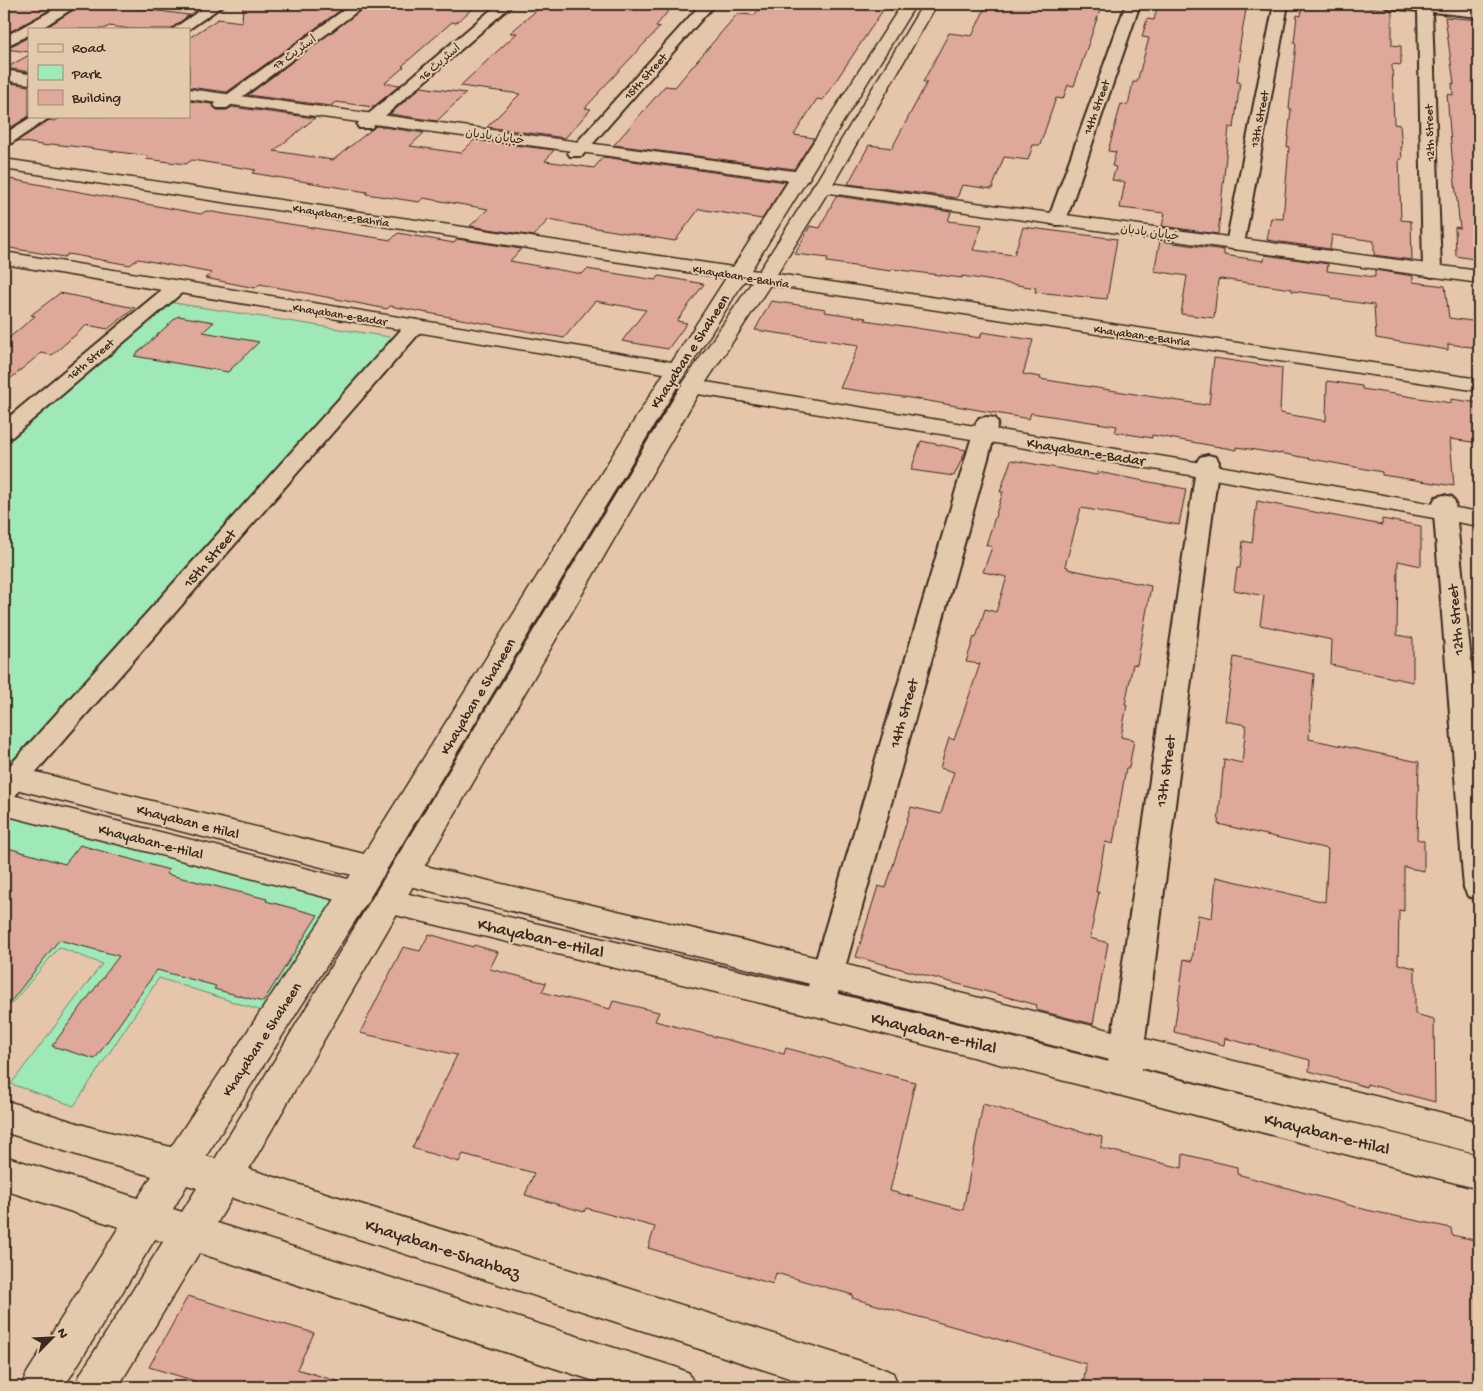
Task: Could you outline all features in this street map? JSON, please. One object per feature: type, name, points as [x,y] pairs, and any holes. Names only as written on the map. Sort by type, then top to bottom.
[{"type":"main road","name":"Khayaban e Shaheen","points":[[812,182],[909,4]]},
{"type":"main road","name":"Khayaban e Shaheen","points":[[95,1387],[224,1178],[372,897],[372,868],[624,477],[685,377],[930,4]]},
{"type":"main road","points":[[4,69],[28,72]]},
{"type":"main road","points":[[4,75],[28,79]]},
{"type":"main road","name":"خیابان بادبان","points":[[190,94],[225,103]]},
{"type":"main road","name":"خیابان بادبان","points":[[190,101],[225,103],[1432,265],[1479,266]]},
{"type":"main road","name":"Khayaban-e-Bahria","points":[[4,152],[1479,385]]},
{"type":"main road","name":"Khayaban-e-Bahria","points":[[4,164],[1479,370]]},
{"type":"main road","name":"Khayaban-e-Badar","points":[[4,258],[171,291]]},
{"type":"main road","name":"خیابان بادبان","points":[[1432,265],[1479,277]]},
{"type":"main road","name":"Khayaban-e-Badar","points":[[4,268],[171,291],[1445,507],[1479,507]]},
{"type":"main road","name":"Khayaban e Shaheen","points":[[41,1387],[179,1166],[372,897],[404,873],[624,477]]},
{"type":"main road","name":"Khayaban-e-Badar","points":[[1445,507],[1479,519]]},
{"type":"main road","name":"Khayaban e Hilal","points":[[6,787],[372,868]]},
{"type":"main road","name":"Khayaban-e-Hilal","points":[[6,787],[372,897],[823,988],[1125,1066],[1479,1172]]},
{"type":"main road","points":[[404,873],[823,988]]},
{"type":"main road","points":[[1125,1066],[1479,1138]]},
{"type":"main road","name":"Khayaban-e-Shahbaz","points":[[4,1116],[92,1144],[224,1178],[879,1387]]},
{"type":"main road","points":[[4,1173],[146,1219],[191,1231],[609,1377],[675,1387]]},
{"type":"street","points":[[31,28],[73,4]]},
{"type":"street","points":[[182,28],[218,4]]},
{"type":"street","name":"اسٹریٹ 17","points":[[225,103],[360,4]]},
{"type":"street","name":"اسٹریٹ 16","points":[[368,122],[506,4]]},
{"type":"street","name":"15th Street","points":[[578,150],[708,4]]},
{"type":"street","name":"14th Street","points":[[1058,215],[1133,4]]},
{"type":"street","name":"13th Street","points":[[1236,239],[1281,4]]},
{"type":"street","points":[[1389,4],[1479,13]]},
{"type":"street","name":"12th Street","points":[[1425,7],[1432,265]]},
{"type":"street","points":[[4,43],[28,30]]},
{"type":"street","points":[[4,141],[41,118]]},
{"type":"street","name":"16th Street","points":[[4,432],[171,291]]},
{"type":"street","name":"15th Street","points":[[6,787],[410,331]]},
{"type":"street","name":"14th Street","points":[[823,988],[986,429]]},
{"type":"street","name":"13th Street","points":[[1125,1066],[1208,467]]},
{"type":"street","name":"12th Street","points":[[1445,507],[1479,888]]},
{"type":"green space","points":[[168,302],[396,338],[13,771],[4,769],[4,446]]},
{"type":"green space","points":[[4,815],[345,899],[268,1013],[159,978],[74,1106],[11,1084],[102,964],[59,947],[4,1013]]},
{"type":"building","points":[[4,4],[61,4],[4,35]]},
{"type":"building","points":[[82,4],[189,15],[172,28],[124,28],[109,26],[106,28],[46,28]]},
{"type":"building","points":[[243,4],[349,4],[227,92],[190,87],[190,37],[218,19],[242,22]]},
{"type":"building","points":[[369,4],[478,4],[456,23],[452,22],[402,66],[404,67],[385,83],[400,85],[373,107],[336,102],[330,106],[248,95]]},
{"type":"building","points":[[544,4],[674,4],[656,26],[660,27],[585,108],[591,109],[565,138],[487,127],[520,94],[460,86],[517,33],[510,33]]},
{"type":"building","points":[[764,4],[887,4],[823,100],[817,99],[794,135],[814,138],[794,169],[614,145],[665,86],[675,87],[737,14],[754,15]]},
{"type":"building","points":[[987,4],[1079,4],[1078,8],[1100,10],[1074,86],[1068,85],[1063,99],[1056,98],[1040,145],[1033,145],[1028,160],[1004,157],[992,189],[962,185],[957,198],[848,184],[869,145],[892,148],[927,82],[923,82],[949,33],[972,36]]},
{"type":"building","points":[[1158,4],[1205,7],[1205,4],[1247,4],[1239,50],[1241,50],[1237,82],[1240,82],[1234,128],[1229,127],[1218,234],[1162,226],[1165,213],[1120,208],[1125,182],[1112,180],[1116,167],[1112,166],[1116,152],[1108,151],[1121,104],[1128,105],[1133,82],[1137,82],[1149,38],[1142,37],[1147,19],[1154,20]]},
{"type":"building","points":[[1302,4],[1338,4],[1392,10],[1392,45],[1401,46],[1401,65],[1392,64],[1394,124],[1400,125],[1402,147],[1402,159],[1399,159],[1401,220],[1411,221],[1412,260],[1374,255],[1374,241],[1332,235],[1330,249],[1267,240],[1271,218],[1283,219],[1289,147],[1287,147],[1291,109],[1289,109],[1296,43],[1294,43],[1297,15],[1301,16]]},
{"type":"building","points":[[1445,17],[1479,20],[1479,260],[1456,256],[1455,227],[1460,228],[1447,94],[1453,95],[1452,83],[1454,84]]},
{"type":"building","points":[[28,38],[28,52],[5,49]]},
{"type":"building","points":[[28,56],[28,72],[6,68]]},
{"type":"building","points":[[4,82],[28,86],[28,117],[4,132]]},
{"type":"building","points":[[421,87],[466,93],[437,121],[390,114]]},
{"type":"building","points":[[190,101],[212,104],[217,110],[227,110],[232,107],[315,118],[274,151],[333,160],[376,126],[424,133],[410,146],[461,153],[474,140],[554,150],[545,161],[594,168],[603,157],[786,182],[762,219],[699,209],[675,241],[548,220],[534,236],[470,226],[488,209],[423,198],[419,202],[366,194],[367,192],[252,173],[256,170],[192,160],[186,164],[146,159],[149,156],[17,141],[49,120],[55,121],[60,118],[190,118]]},
{"type":"building","points":[[4,178],[201,214],[206,211],[391,240],[398,233],[454,243],[457,239],[521,249],[510,261],[582,274],[587,269],[656,280],[659,276],[704,284],[677,321],[687,323],[668,349],[622,341],[646,310],[595,301],[564,338],[390,306],[387,309],[260,284],[255,288],[205,278],[212,273],[138,259],[130,265],[68,254],[64,257],[4,247]]},
{"type":"building","points":[[836,196],[951,212],[948,221],[982,225],[973,250],[1014,255],[1023,227],[1117,239],[1107,299],[1035,292],[1036,288],[962,276],[962,278],[861,267],[827,262],[828,258],[795,254],[810,226],[820,228]]},
{"type":"building","points":[[1160,241],[1224,250],[1224,255],[1264,261],[1265,255],[1328,264],[1327,271],[1375,277],[1375,270],[1413,276],[1413,282],[1445,286],[1449,318],[1479,322],[1479,348],[1448,344],[1448,350],[1376,338],[1374,305],[1331,299],[1331,296],[1292,291],[1292,289],[1221,279],[1218,280],[1214,318],[1181,314],[1187,276],[1154,271]]},
{"type":"building","points":[[60,293],[135,308],[108,329],[87,325],[52,355],[41,353],[4,384],[4,342],[35,316],[31,315]]},
{"type":"building","points":[[771,301],[826,309],[825,312],[866,318],[865,320],[980,338],[982,332],[1033,340],[1023,374],[1041,377],[1040,379],[1205,405],[1206,403],[1209,404],[1214,358],[1282,368],[1280,413],[1326,421],[1327,381],[1362,386],[1362,389],[1451,403],[1451,399],[1479,403],[1479,443],[1450,439],[1454,486],[1382,475],[1382,472],[1280,453],[1237,447],[1237,450],[1152,435],[1152,438],[1115,432],[1117,426],[1031,413],[1029,419],[917,399],[840,388],[859,345],[755,330]]},
{"type":"building","points":[[178,316],[214,322],[203,332],[259,342],[228,372],[134,356]]},
{"type":"building","points":[[921,441],[966,450],[954,476],[911,470]]},
{"type":"building","points":[[1011,460],[1097,475],[1098,472],[1186,489],[1179,525],[1081,508],[1065,566],[1068,569],[1151,586],[1137,665],[1133,664],[1121,737],[1134,740],[1129,768],[1126,768],[1113,844],[1105,842],[1096,892],[1099,892],[1090,938],[1108,943],[1093,1024],[1036,1010],[1037,1005],[856,957],[878,886],[886,888],[911,807],[941,814],[954,772],[940,768],[949,738],[954,740],[980,664],[966,662],[985,609],[996,612],[1007,577],[983,572],[992,547],[986,545],[1003,492],[1000,492]]},
{"type":"building","points":[[1257,501],[1382,525],[1382,519],[1421,526],[1421,566],[1398,561],[1397,635],[1413,638],[1413,682],[1331,665],[1332,640],[1260,625],[1264,596],[1234,590],[1237,568],[1240,568],[1243,541],[1252,543]]},
{"type":"building","points":[[1234,657],[1314,674],[1309,739],[1419,762],[1417,839],[1424,841],[1424,871],[1404,867],[1404,911],[1399,910],[1398,964],[1415,968],[1415,1014],[1434,1019],[1435,1102],[1367,1084],[1367,1087],[1309,1071],[1310,1060],[1225,1038],[1224,1045],[1174,1032],[1184,959],[1192,961],[1198,915],[1212,918],[1216,877],[1325,902],[1328,849],[1218,824],[1224,759],[1242,763],[1246,725],[1225,721]]},
{"type":"building","points":[[80,845],[169,870],[166,874],[267,899],[266,901],[318,915],[263,1002],[214,989],[216,986],[157,970],[95,1059],[52,1046],[119,956],[59,940],[4,1010],[4,847],[65,864]]},
{"type":"building","points":[[429,934],[498,952],[490,969],[546,983],[542,992],[610,1009],[613,1001],[659,1012],[655,1021],[784,1054],[786,1048],[915,1082],[890,1191],[963,1210],[983,1104],[1102,1137],[1101,1148],[1182,1168],[1183,1154],[1237,1167],[1237,1174],[1367,1210],[1451,1228],[1452,1235],[1479,1241],[1479,1387],[1083,1387],[1086,1364],[852,1298],[853,1295],[776,1273],[773,1284],[648,1248],[655,1227],[586,1208],[584,1212],[525,1195],[534,1173],[463,1154],[459,1162],[412,1148],[457,1055],[360,1033],[403,947],[420,951]]},
{"type":"building","points":[[188,1296],[314,1333],[297,1369],[340,1382],[340,1387],[215,1387],[149,1367]]}]
